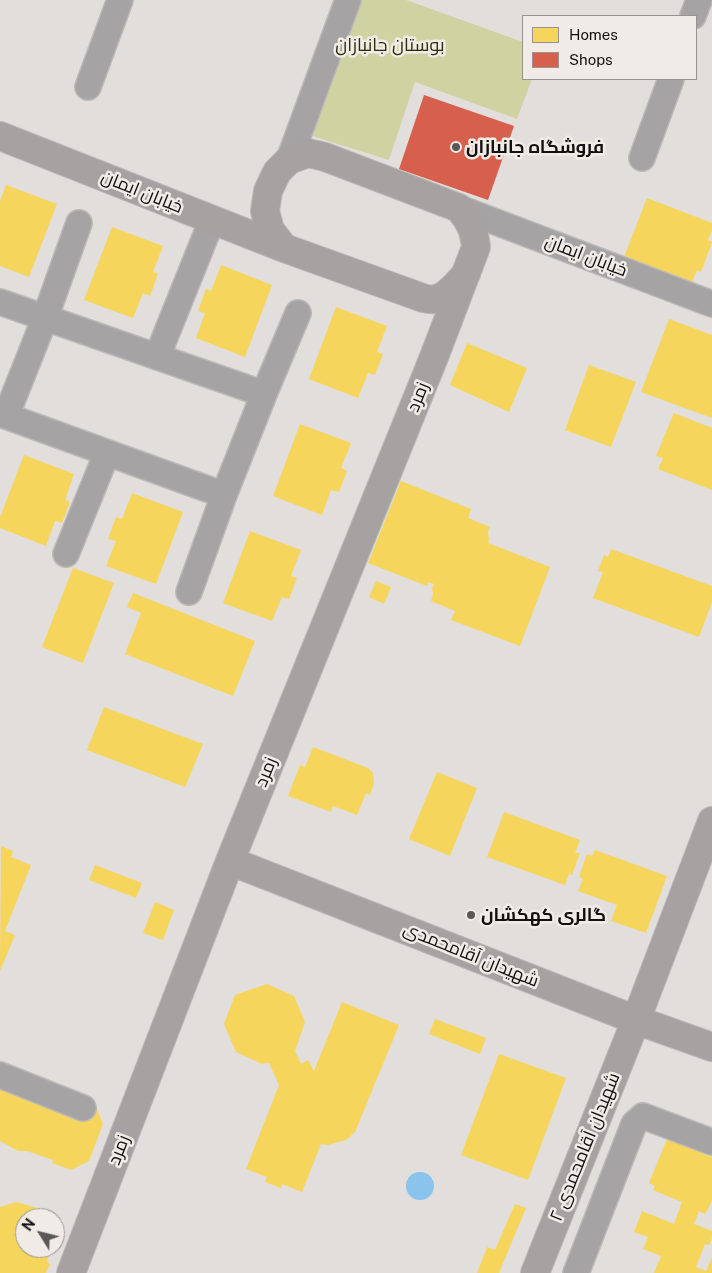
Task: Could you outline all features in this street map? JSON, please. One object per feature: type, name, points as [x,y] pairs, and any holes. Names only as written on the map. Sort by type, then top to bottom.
[{"type":"street","points":[[88,87],[120,0]]},
{"type":"street","points":[[284,248],[270,230],[265,211],[268,191],[278,172],[289,160],[348,0]]},
{"type":"street","points":[[693,15],[699,0]]},
{"type":"street","points":[[642,158],[671,80]]},
{"type":"street","name":"خیابان ایمان","points":[[0,136],[284,248],[423,298]]},
{"type":"street","points":[[289,160],[308,153],[325,157],[459,208],[467,218],[474,233],[476,247]]},
{"type":"street","name":"خیابان ایمان","points":[[459,208],[712,304]]},
{"type":"street","points":[[158,357],[212,220]]},
{"type":"street","points":[[79,223],[45,318],[3,423],[107,453],[224,495]]},
{"type":"street","points":[[476,247],[484,228],[490,224],[498,223]]},
{"type":"street","name":"زمرد","points":[[71,1273],[230,860],[434,357],[476,247]]},
{"type":"street","points":[[423,298],[433,300],[440,298],[466,274]]},
{"type":"street","points":[[423,298],[430,306],[435,318],[437,334],[434,357]]},
{"type":"street","points":[[0,302],[264,394]]},
{"type":"street","points":[[189,592],[224,495],[298,313]]},
{"type":"street","points":[[66,554],[107,453]]},
{"type":"street","name":"شهیدان آقامحمدی ۲","points":[[535,1273],[636,1020],[712,821]]},
{"type":"street","name":"شهیدان آقامحمدی","points":[[230,860],[636,1020],[712,1047]]},
{"type":"street","points":[[0,1075],[83,1108]]},
{"type":"street","points":[[576,1273],[634,1124],[643,1116],[712,1142]]},
{"type":"green space","name":"بوستان جانبازان","points":[[359,0],[406,0],[522,42],[522,80],[532,80],[517,119],[415,82],[389,160],[312,136]]},
{"type":"water","points":[[420,1172],[430,1176],[434,1186],[430,1196],[420,1200],[410,1196],[406,1186],[410,1176]]},
{"type":"building: Homes","points":[[6,185],[57,204],[29,277],[0,266],[0,201]]},
{"type":"building: Homes","points":[[647,198],[712,223],[712,230],[708,240],[712,243],[701,272],[697,270],[692,283],[624,257]]},
{"type":"building: Homes","points":[[112,227],[163,246],[153,272],[158,274],[150,296],[143,293],[133,318],[84,300]]},
{"type":"building: Homes","points":[[221,265],[272,285],[245,357],[196,338],[205,313],[198,311],[206,289],[211,291]]},
{"type":"building: Homes","points":[[336,307],[387,326],[377,352],[383,354],[375,375],[368,373],[358,398],[309,379]]},
{"type":"building: Homes","points":[[669,319],[712,335],[712,418],[641,392]]},
{"type":"building: Homes","points":[[467,343],[527,368],[509,412],[450,385]]},
{"type":"building: Homes","points":[[589,365],[636,382],[611,447],[565,430]]},
{"type":"building: Homes","points":[[674,413],[712,428],[712,490],[658,469],[663,458],[656,456]]},
{"type":"building: Homes","points":[[300,424],[351,443],[341,468],[347,471],[339,492],[331,490],[322,515],[273,496]]},
{"type":"building: Homes","points":[[24,455],[74,474],[65,500],[70,502],[62,523],[55,521],[46,546],[0,528],[0,517]]},
{"type":"building: Homes","points":[[401,481],[471,509],[468,518],[490,527],[488,543],[550,567],[520,646],[451,620],[455,611],[431,601],[434,584],[428,582],[427,586],[368,563]]},
{"type":"building: Homes","points":[[132,493],[183,512],[156,584],[106,566],[116,541],[108,539],[116,517],[122,519]]},
{"type":"building: Homes","points":[[250,531],[301,550],[291,576],[297,578],[289,599],[282,597],[272,621],[223,603]]},
{"type":"building: Homes","points":[[611,549],[712,586],[712,602],[699,637],[593,598],[603,572],[598,571],[604,555],[608,557]]},
{"type":"building: Homes","points":[[73,568],[114,583],[83,663],[42,647]]},
{"type":"building: Homes","points":[[376,581],[391,587],[384,604],[369,597]]},
{"type":"building: Homes","points":[[133,593],[255,641],[233,696],[125,654],[141,613],[127,607]]},
{"type":"building: Homes","points":[[104,707],[203,744],[185,787],[87,750]]},
{"type":"building: Homes","points":[[313,747],[368,768],[373,773],[374,783],[370,795],[366,793],[357,815],[333,806],[331,812],[288,796],[300,765],[305,767]]},
{"type":"building: Homes","points":[[437,772],[477,788],[450,856],[409,839]]},
{"type":"building: Homes","points":[[504,812],[580,840],[575,853],[580,853],[572,875],[569,874],[565,885],[487,857]]},
{"type":"building: Homes","points":[[1,846],[13,851],[11,857],[31,865],[5,931],[15,935],[0,971]]},
{"type":"building: Homes","points":[[595,850],[667,876],[646,933],[611,921],[617,905],[578,891],[583,879],[579,877],[587,854],[592,856]]},
{"type":"building: Homes","points":[[95,865],[142,883],[136,898],[89,880]]},
{"type":"building: Homes","points":[[155,902],[174,910],[163,940],[143,933]]},
{"type":"building: Homes","points":[[267,984],[294,996],[305,1022],[295,1051],[301,1064],[308,1060],[314,1071],[342,1002],[399,1025],[355,1132],[346,1140],[328,1145],[321,1144],[302,1192],[282,1184],[281,1188],[265,1182],[267,1177],[246,1169],[279,1085],[269,1063],[262,1064],[236,1052],[224,1024],[235,995]]},
{"type":"building: Homes","points":[[435,1019],[486,1038],[480,1054],[429,1034]]},
{"type":"building: Homes","points":[[499,1054],[566,1078],[528,1180],[461,1155]]},
{"type":"building: Homes","points":[[0,1071],[95,1104],[103,1124],[89,1161],[71,1170],[52,1163],[53,1160],[27,1151],[18,1151],[0,1141]]},
{"type":"building: Homes","points":[[667,1139],[687,1147],[688,1143],[705,1149],[703,1154],[712,1157],[712,1201],[705,1214],[699,1211],[694,1224],[712,1231],[709,1245],[705,1244],[696,1267],[706,1271],[712,1258],[712,1273],[654,1273],[661,1256],[643,1249],[648,1237],[634,1232],[642,1211],[674,1224],[682,1202],[653,1190],[655,1186],[649,1183]]},
{"type":"building: Homes","points":[[16,1202],[37,1208],[15,1208],[15,1258],[48,1258],[47,1261],[50,1264],[46,1273],[0,1273],[0,1207]]},
{"type":"building: Homes","points":[[515,1204],[526,1208],[499,1273],[477,1273],[487,1247],[495,1250]]},
{"type":"building: Shops","name":"فروشگاه جانبازان","points":[[424,95],[514,126],[488,200],[399,169]]},
{"type":"place","name":"فروشگاه جانبازان","points":[[456,147]]},
{"type":"place","name":"گالری کهکشان","points":[[471,915]]}]
